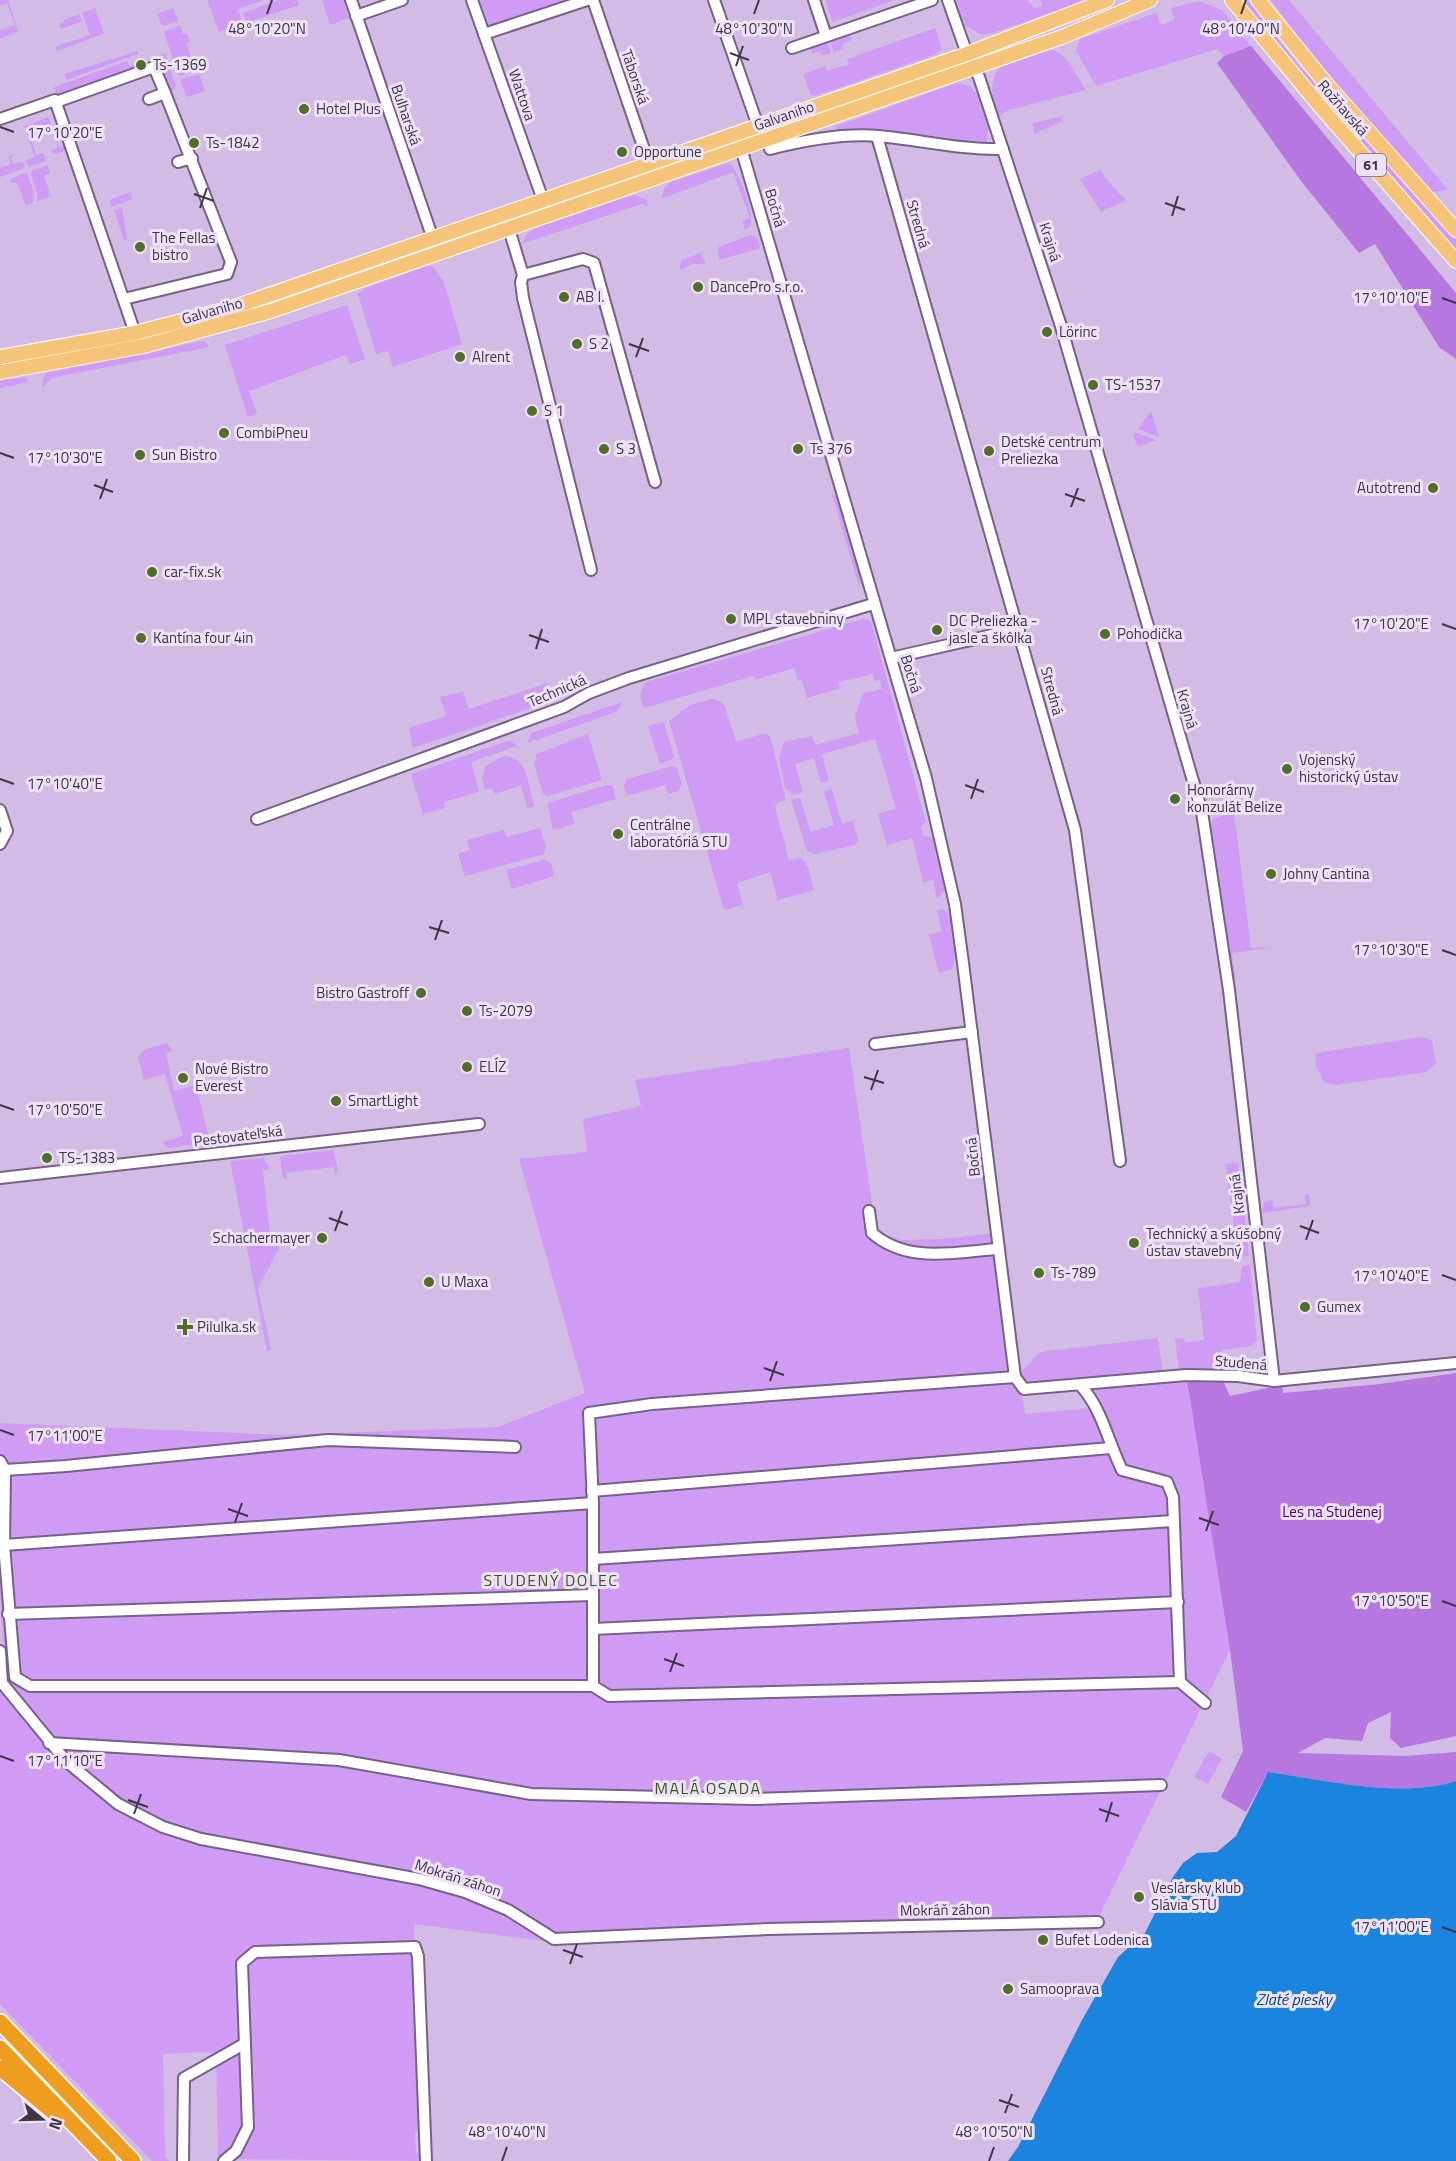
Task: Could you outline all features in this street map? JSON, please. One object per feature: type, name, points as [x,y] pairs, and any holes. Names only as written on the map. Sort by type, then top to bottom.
[{"type":"highway","points":[[0,2022],[133,2161]]},
{"type":"highway","points":[[0,2048],[109,2161]]},
{"type":"highway","points":[[0,2068],[42,2105],[80,2130]]},
{"type":"main road","name":"Galvaniho","points":[[0,357],[135,333],[231,308],[967,54],[1107,0]]},
{"type":"main road","name":"Galvaniho","points":[[0,372],[144,346],[210,330],[428,258],[974,68],[1062,37],[1150,0]]},
{"type":"main road","name":"Rožňavská","points":[[1231,2],[1456,261]]},
{"type":"main road","name":"Rožňavská","points":[[1261,2],[1328,86],[1456,230]]},
{"type":"main road","points":[[428,258],[433,239]]},
{"type":"street","name":"Bulharská","points":[[351,0],[433,239]]},
{"type":"street","points":[[356,16],[402,0]]},
{"type":"street","name":"Wattova","points":[[472,0],[543,200]]},
{"type":"street","points":[[484,34],[587,0]]},
{"type":"street","name":"Táborská","points":[[593,0],[649,164]]},
{"type":"street","points":[[714,0],[758,126],[741,148]]},
{"type":"street","points":[[814,0],[826,36]]},
{"type":"street","points":[[792,48],[932,0]]},
{"type":"street","name":"Krajná","points":[[948,0],[1003,149],[1060,323],[1202,812],[1227,981],[1274,1381]]},
{"type":"street","points":[[0,119],[154,67],[192,158],[231,262],[227,274],[124,299]]},
{"type":"street","points":[[149,99],[165,93]]},
{"type":"street","points":[[55,101],[135,333]]},
{"type":"street","name":"Galvaniho","points":[[770,149],[806,139],[877,136],[981,150],[1003,149]]},
{"type":"street","name":"Stredná","points":[[877,136],[1075,831],[1120,1161]]},
{"type":"street","name":"Bočná","points":[[741,148],[873,604],[891,658],[937,823],[955,904],[1016,1377],[1024,1389]]},
{"type":"street","points":[[178,162],[192,158]]},
{"type":"street","points":[[509,229],[523,275],[521,282],[531,329],[591,570]]},
{"type":"street","points":[[523,275],[583,259],[594,263],[655,482]]},
{"type":"street","name":"Technická","points":[[257,819],[564,707],[589,693],[629,678],[873,604]]},
{"type":"street","points":[[891,658],[1019,629]]},
{"type":"street","points":[[0,810],[7,831],[0,844]]},
{"type":"street","points":[[875,1044],[972,1032]]},
{"type":"street","name":"Pestovateľská","points":[[0,1178],[479,1124]]},
{"type":"street","points":[[869,1211],[872,1233],[885,1244],[903,1252],[939,1253],[998,1249]]},
{"type":"street","name":"Studená","points":[[1024,1389],[1186,1375],[1238,1376],[1274,1381],[1456,1363]]},
{"type":"street","points":[[593,1686],[593,1503],[589,1413],[652,1404],[1016,1377]]},
{"type":"street","points":[[1080,1385],[1092,1397],[1111,1448],[1122,1470],[1167,1482],[1173,1497],[1180,1682]]},
{"type":"street","points":[[515,1447],[328,1440],[66,1466],[2,1465],[8,1614],[15,1677],[30,1686],[593,1686],[609,1696],[1180,1682],[1205,1702]]},
{"type":"street","points":[[592,1491],[1111,1448]]},
{"type":"street","points":[[4,1545],[593,1503]]},
{"type":"street","points":[[593,1559],[1173,1521]]},
{"type":"street","points":[[8,1614],[592,1595]]},
{"type":"street","points":[[593,1629],[1178,1602]]},
{"type":"street","name":"Mokráň záhon","points":[[0,1651],[2,1683],[66,1761],[118,1804],[163,1827],[201,1839],[418,1879],[465,1892],[508,1910],[554,1939],[768,1929],[1098,1922]]},
{"type":"street","points":[[49,1743],[339,1760],[543,1794],[754,1799],[1161,1785]]},
{"type":"street","points":[[224,2161],[236,2151],[248,2127],[242,1963],[255,1952],[416,1947],[426,2161]]},
{"type":"street","points":[[183,2161],[184,2078],[244,2044]]},
{"type":"shaded area","points":[[0,0],[8,0],[18,31],[0,39],[0,30],[15,25],[7,3],[0,6]]},
{"type":"shaded area","points":[[207,0],[264,0],[238,9],[243,24],[219,32]]},
{"type":"shaded area","points":[[278,0],[297,0],[299,5],[244,24],[247,22],[243,13]]},
{"type":"shaded area","points":[[322,0],[343,0],[349,18],[330,25]]},
{"type":"shaded area","points":[[480,0],[564,0],[489,26]]},
{"type":"shaded area","points":[[825,0],[894,0],[833,22]]},
{"type":"shaded area","points":[[955,0],[1028,0],[1034,8],[1043,6],[1040,0],[1088,0],[989,34],[980,34],[964,25]]},
{"type":"shaded area","points":[[1271,0],[1289,0],[1448,190],[1431,192],[1309,52]]},
{"type":"shaded area","points":[[1199,1],[1222,10],[1251,46],[1224,56],[1217,49],[1096,86],[1076,51],[1080,39],[1156,13],[1161,25],[1175,20],[1171,8]]},
{"type":"shaded area","points":[[1249,2],[1300,67],[1456,238],[1456,253],[1293,66],[1244,5]]},
{"type":"shaded area","points":[[95,8],[104,34],[56,51],[55,47],[90,35],[82,13]]},
{"type":"shaded area","points":[[174,8],[178,21],[162,26],[157,14]]},
{"type":"shaded area","points":[[79,14],[83,21],[61,29],[59,24],[64,22],[63,20]]},
{"type":"shaded area","points":[[180,25],[183,34],[187,33],[190,42],[186,44],[197,70],[179,76],[164,32]]},
{"type":"shaded area","points":[[935,28],[942,49],[937,54],[814,96],[811,95],[803,74],[825,66],[827,71],[849,64],[847,59]]},
{"type":"shaded area","points":[[849,32],[852,40],[842,44],[844,49],[834,52],[830,40]]},
{"type":"shaded area","points":[[827,42],[831,53],[822,56],[820,51],[812,54],[810,47]]},
{"type":"shaded area","points":[[1049,50],[1061,54],[1066,59],[1086,90],[1009,110],[998,116],[992,90],[997,72],[1001,67]]},
{"type":"shaded area","points":[[137,51],[138,54],[66,80],[65,74]]},
{"type":"shaded area","points":[[165,53],[176,86],[170,94],[158,58]]},
{"type":"shaded area","points":[[127,61],[130,66],[135,64],[137,70],[57,98],[54,87]]},
{"type":"shaded area","points":[[961,61],[961,64],[886,89],[869,100],[774,130],[819,114],[847,99]]},
{"type":"shaded area","points":[[199,74],[205,91],[187,97],[180,80]]},
{"type":"shaded area","points":[[957,83],[970,86],[980,96],[989,119],[987,141],[981,145],[880,130],[838,134],[837,127],[831,128]]},
{"type":"shaded area","points":[[49,117],[59,147],[69,146],[68,150],[57,154],[51,152],[58,147],[50,126],[29,133],[36,155],[43,153],[46,161],[28,167],[26,160],[35,157],[24,126]]},
{"type":"shaded area","points":[[1061,117],[1063,121],[1034,134],[1033,123]]},
{"type":"shaded area","points":[[731,142],[731,145],[459,241],[457,236]]},
{"type":"shaded area","points":[[16,154],[11,158],[13,164],[23,162],[25,168],[0,177],[0,168],[11,164],[9,157]]},
{"type":"shaded area","points":[[729,163],[737,174],[749,203],[751,220],[750,226],[745,229],[742,221],[750,218],[733,172],[661,199],[665,187],[671,182]]},
{"type":"shaded area","points":[[48,165],[50,173],[44,176],[51,196],[37,202],[37,193],[31,174],[33,170]]},
{"type":"shaded area","points":[[1100,170],[1126,200],[1101,212],[1080,179]]},
{"type":"shaded area","points":[[24,173],[28,175],[34,193],[33,203],[26,205],[17,183],[10,183],[11,179]]},
{"type":"shaded area","points":[[130,192],[132,199],[112,207],[110,200]]},
{"type":"shaded area","points":[[634,195],[646,199],[648,206],[642,204],[521,244],[528,233],[538,227]]},
{"type":"shaded area","points":[[122,208],[127,240],[124,240],[114,210]]},
{"type":"shaded area","points":[[751,235],[758,239],[760,248],[719,260],[718,247]]},
{"type":"shaded area","points":[[420,249],[420,252],[331,285],[186,332],[0,367],[0,362],[95,346]]},
{"type":"shaded area","points":[[701,253],[706,264],[692,264],[682,269],[679,268],[682,260]]},
{"type":"shaded area","points":[[432,266],[444,283],[462,344],[393,367],[388,351],[376,354],[358,294],[363,289]]},
{"type":"shaded area","points":[[347,305],[365,359],[350,364],[346,355],[249,391],[257,413],[248,417],[225,345]]},
{"type":"shaded area","points":[[203,341],[210,347],[51,378],[42,389],[43,379],[47,373]]},
{"type":"shaded area","points":[[25,377],[29,382],[0,388],[0,381]]},
{"type":"shaded area","points":[[1151,411],[1159,437],[1138,429]]},
{"type":"shaded area","points":[[1137,433],[1155,441],[1137,446],[1133,434]]},
{"type":"shaded area","points":[[832,494],[839,498],[860,570],[860,589]]},
{"type":"shaded area","points":[[863,619],[871,621],[926,822],[921,826],[923,836],[931,837],[936,843],[946,889],[937,899],[933,880],[923,882],[912,838],[887,845],[878,814],[896,808],[875,739],[822,754],[829,781],[821,783],[814,758],[795,764],[803,792],[794,795],[785,789],[779,757],[784,742],[811,736],[816,745],[859,733],[855,717],[863,693],[882,689],[880,680],[874,681],[873,674],[839,682],[840,688],[807,698],[802,680],[798,681],[794,668],[755,680],[753,676],[644,708],[641,700],[641,690],[649,681]]},
{"type":"shaded area","points":[[548,683],[548,696],[543,704],[413,748],[409,728],[446,716],[440,697],[463,692],[469,709]]},
{"type":"shaded area","points":[[712,699],[722,702],[725,707],[736,742],[766,733],[770,736],[786,800],[778,802],[775,807],[789,860],[802,858],[808,867],[814,890],[778,900],[770,872],[737,883],[743,905],[724,910],[669,721],[690,705]]},
{"type":"shaded area","points":[[622,702],[618,711],[528,743],[531,733]]},
{"type":"shaded area","points":[[664,722],[674,758],[660,764],[648,726]]},
{"type":"shaded area","points":[[588,734],[602,780],[547,796],[543,794],[534,764],[537,754]]},
{"type":"shaded area","points":[[511,740],[517,746],[471,762],[479,792],[444,802],[445,808],[423,814],[411,774]]},
{"type":"shaded area","points":[[504,756],[512,757],[523,767],[534,806],[528,809],[521,786],[494,794],[492,788],[485,790],[482,778],[486,765]]},
{"type":"shaded area","points":[[672,766],[677,768],[682,784],[678,791],[668,794],[665,785],[627,796],[624,786],[627,779]]},
{"type":"shaded area","points":[[612,785],[616,799],[571,812],[574,824],[553,830],[547,803]]},
{"type":"shaded area","points":[[832,789],[842,824],[853,821],[858,841],[855,845],[815,854],[807,851],[791,800],[800,798],[811,832],[834,825],[824,792]]},
{"type":"shaded area","points":[[1234,813],[1251,948],[1274,947],[1232,953],[1236,983],[1232,983],[1210,826],[1214,818]]},
{"type":"shaded area","points":[[540,828],[546,847],[544,854],[465,876],[458,854],[470,850],[467,840],[504,830],[507,837]]},
{"type":"shaded area","points":[[545,860],[551,863],[554,876],[512,889],[506,870]]},
{"type":"shaded area","points":[[943,909],[956,929],[957,945],[952,969],[939,973],[929,935],[942,931],[937,910]]},
{"type":"shaded area","points":[[1423,1037],[1432,1040],[1436,1064],[1426,1072],[1336,1085],[1324,1082],[1316,1066],[1315,1055],[1321,1052]]},
{"type":"shaded area","points":[[167,1043],[172,1051],[166,1053],[174,1091],[196,1085],[210,1142],[168,1148],[162,1142],[183,1136],[165,1074],[144,1080],[138,1057],[144,1050]]},
{"type":"shaded area","points":[[849,1048],[876,1231],[902,1240],[944,1239],[1004,1232],[1020,1373],[1040,1352],[1158,1338],[1163,1373],[1022,1393],[1025,1414],[1102,1407],[1091,1387],[1187,1380],[1230,1650],[1099,1916],[1076,1926],[553,1942],[414,1924],[423,2131],[415,2131],[416,2153],[423,2153],[423,2161],[218,2159],[216,2054],[203,2052],[163,2054],[165,2156],[169,2161],[152,2161],[0,2004],[0,1647],[3,1647],[0,1592],[0,1423],[285,1435],[498,1427],[585,1393],[519,1159],[587,1152],[583,1119],[641,1106],[635,1080]]},
{"type":"shaded area","points":[[334,1150],[338,1171],[335,1175],[334,1167],[286,1173],[287,1180],[282,1176],[280,1156]]},
{"type":"shaded area","points":[[264,1158],[270,1169],[263,1170],[271,1243],[278,1242],[279,1248],[258,1288],[271,1350],[267,1351],[230,1161]]},
{"type":"shaded area","points":[[1238,1163],[1249,1256],[1244,1256],[1237,1250],[1226,1164]]},
{"type":"shaded area","points":[[1309,1194],[1310,1206],[1262,1213],[1264,1203],[1272,1199],[1273,1208],[1306,1204],[1305,1195]]},
{"type":"shaded area","points":[[1250,1264],[1257,1341],[1251,1346],[1221,1350],[1220,1367],[1179,1370],[1175,1339],[1184,1338],[1185,1343],[1204,1340],[1198,1288],[1240,1282],[1242,1267]]},
{"type":"shaded area","points":[[1209,1751],[1222,1759],[1208,1784],[1194,1777]]},
{"type":"green space","points":[[1251,46],[1456,293],[1456,359],[1439,347],[1375,244],[1359,253],[1301,181],[1217,63],[1224,56]]},
{"type":"green space","name":"Les na Studenej","points":[[1456,1373],[1456,1736],[1401,1748],[1390,1738],[1391,1712],[1368,1723],[1362,1741],[1325,1738],[1298,1753],[1405,1756],[1456,1752],[1456,1781],[1434,1786],[1387,1788],[1268,1772],[1246,1812],[1221,1797],[1243,1751],[1230,1650],[1187,1380],[1223,1381],[1230,1396],[1282,1385],[1283,1393],[1380,1384]]},
{"type":"water","name":"Zlaté piesky","points":[[1268,1772],[1387,1788],[1434,1786],[1456,1781],[1456,2161],[1008,2161],[1018,2147],[1082,2020],[1118,1957],[1145,1933],[1173,1877],[1183,1863],[1197,1853],[1217,1852],[1236,1836]]},
{"type":"place","name":"Ts-1369","points":[[141,65]]},
{"type":"place","name":"Hotel Plus","points":[[304,109]]},
{"type":"place","name":"Ts-1842","points":[[194,143]]},
{"type":"place","name":"Opportune","points":[[622,152]]},
{"type":"place","name":"The Fellas bistro","points":[[140,247]]},
{"type":"place","name":"DancePro s.r.o.","points":[[698,287]]},
{"type":"place","name":"AB I.","points":[[564,297]]},
{"type":"place","name":"Lörinc","points":[[1047,332]]},
{"type":"place","name":"S 2","points":[[577,344]]},
{"type":"place","name":"Alrent","points":[[460,357]]},
{"type":"place","name":"TS-1537","points":[[1093,385]]},
{"type":"place","name":"S 1","points":[[532,411]]},
{"type":"place","name":"CombiPneu","points":[[224,433]]},
{"type":"place","name":"S 3","points":[[604,449]]},
{"type":"place","name":"Ts 376","points":[[798,449]]},
{"type":"place","name":"Detské centrum Preliezka","points":[[989,451]]},
{"type":"place","name":"Sun Bistro","points":[[140,455]]},
{"type":"place","name":"Autotrend","points":[[1433,488]]},
{"type":"place","name":"car-fix.sk","points":[[152,572]]},
{"type":"place","name":"MPL stavebniny","points":[[731,619]]},
{"type":"place","name":"DC Preliezka - jasle a škôlka","points":[[937,630]]},
{"type":"place","name":"Pohodička","points":[[1105,634]]},
{"type":"place","name":"Kantína four 4in","points":[[141,638]]},
{"type":"place","name":"Vojenský historický ústav","points":[[1287,769]]},
{"type":"place","name":"Honorárny konzulát Belize","points":[[1175,799]]},
{"type":"place","name":"Centrálne laboratóriá STU","points":[[618,834]]},
{"type":"place","name":"Johny Cantina","points":[[1271,874]]},
{"type":"place","name":"Bistro Gastroff","points":[[421,993]]},
{"type":"place","name":"Ts-2079","points":[[467,1011]]},
{"type":"place","name":"ELÍZ","points":[[467,1067]]},
{"type":"place","name":"Nové Bistro Everest","points":[[183,1078]]},
{"type":"place","name":"SmartLight","points":[[336,1101]]},
{"type":"place","name":"TS-1383","points":[[47,1158]]},
{"type":"place","name":"Schachermayer","points":[[322,1238]]},
{"type":"place","name":"Technický a skúšobný ústav stavebný","points":[[1134,1243]]},
{"type":"place","name":"Ts-789","points":[[1039,1273]]},
{"type":"place","name":"U Maxa","points":[[429,1282]]},
{"type":"place","name":"Gumex","points":[[1305,1307]]},
{"type":"place","name":"Pilulka.sk","points":[[185,1327]]},
{"type":"place","name":"Veslársky klub Slávia STU","points":[[1139,1897]]},
{"type":"place","name":"Bufet Lodenica","points":[[1043,1940]]},
{"type":"place","name":"Samooprava","points":[[1008,1989]]},
{"type":"district","name":"STUDENÝ DOLEC","points":[[551,1580]]},
{"type":"district","name":"MALÁ OSADA","points":[[708,1788]]}]
